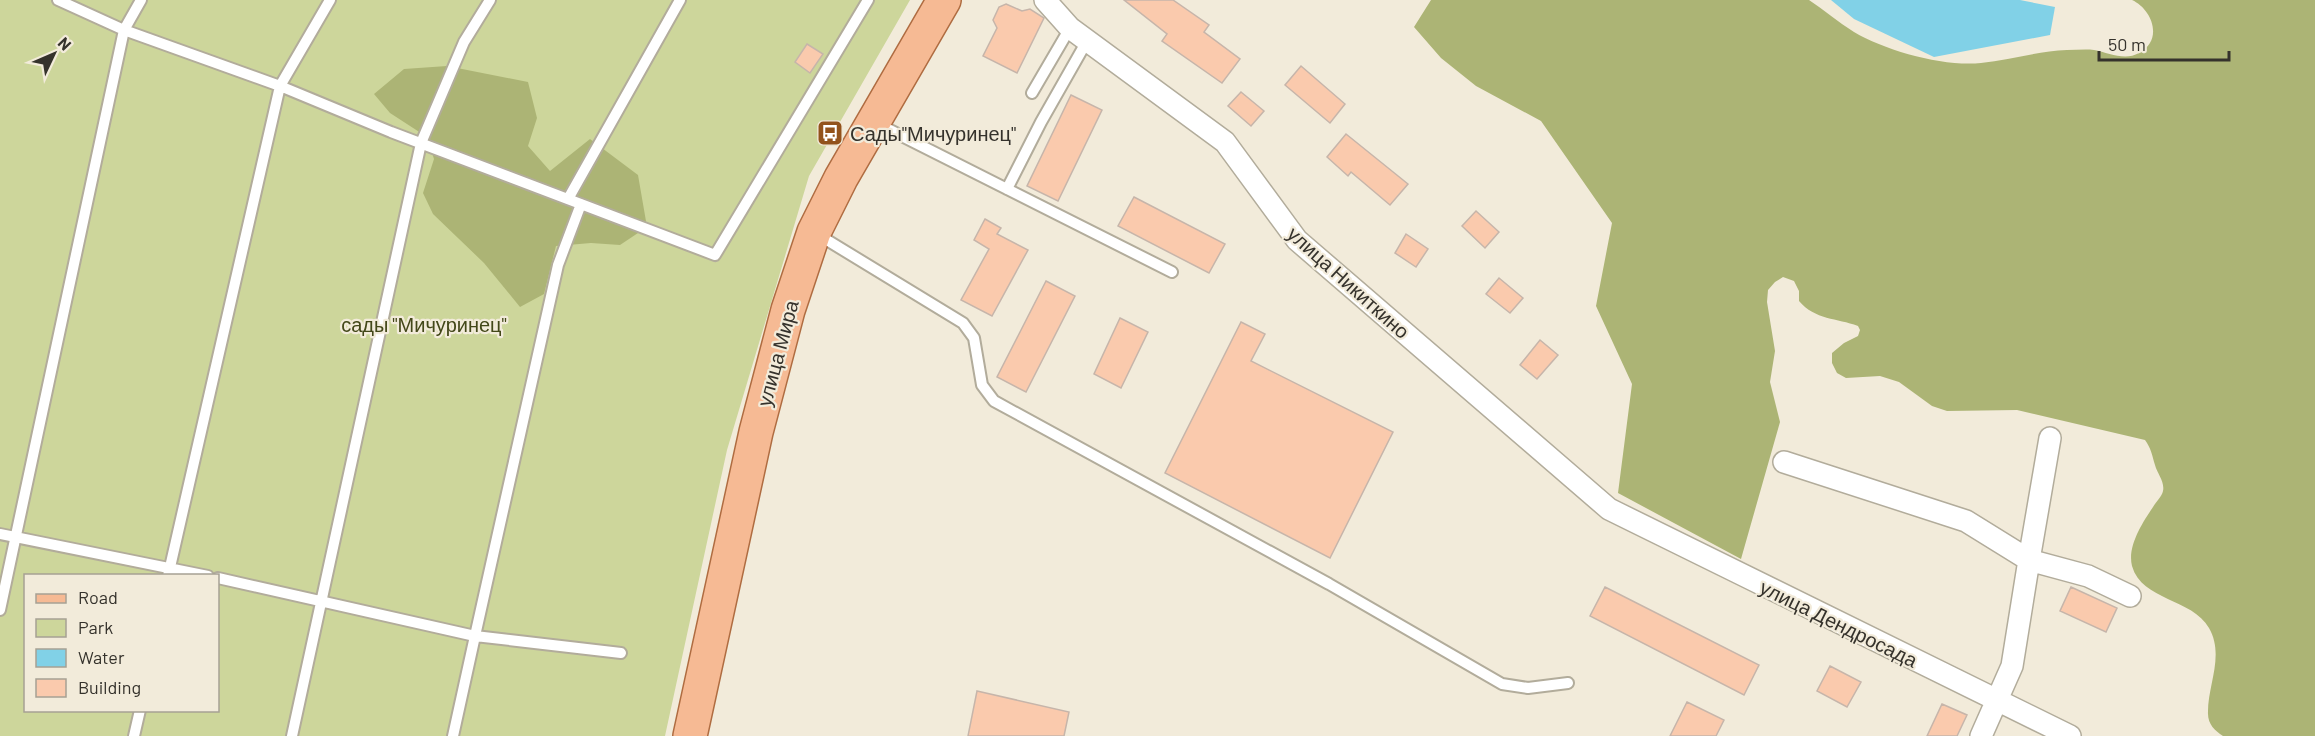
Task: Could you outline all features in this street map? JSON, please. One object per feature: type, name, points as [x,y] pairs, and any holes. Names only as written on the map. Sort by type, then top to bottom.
[{"type":"main road","name":"улица Мира","points":[[690,736],[756,432],[788,310],[814,232],[841,178],[944,0]]},
{"type":"street","name":"улица Никиткино","points":[[1045,0],[1079,34],[1225,142],[1297,240],[1610,509]]},
{"type":"street","points":[[1981,736],[2012,666],[2050,438]]},
{"type":"street","points":[[1784,462],[1966,521],[2029,560],[2088,576],[2130,596]]},
{"type":"street","name":"улица Дендросада","points":[[1610,509],[2070,736]]},
{"type":"lane","points":[[58,0],[124,30],[280,86],[421,143],[715,255],[868,0]]},
{"type":"lane","points":[[0,610],[124,30],[141,0]]},
{"type":"lane","points":[[169,571],[280,86],[330,0]]},
{"type":"lane","points":[[292,736],[421,143],[464,42],[490,0]]},
{"type":"lane","points":[[567,199],[680,0]]},
{"type":"lane","points":[[1007,189],[1041,122],[1079,34]]},
{"type":"lane","points":[[1032,93],[1079,34]]},
{"type":"lane","points":[[873,122],[1172,272]]},
{"type":"lane","points":[[453,736],[558,265],[581,204]]},
{"type":"lane","points":[[814,232],[963,324],[974,338],[982,385],[994,402],[1329,584],[1502,684],[1528,688],[1568,683]]},
{"type":"lane","points":[[0,534],[169,571],[192,574]]},
{"type":"lane","points":[[219,578],[476,636],[621,653]]},
{"type":"lane","points":[[134,736],[140,712]]},
{"type":"green space","name":"сады \"Мичуринец\"","points":[[0,0],[910,0],[809,176],[727,450],[665,736],[0,736]]},
{"type":"green space","points":[[1431,0],[1809,0],[1867,39],[1916,56],[1966,64],[2067,50],[2091,50],[2117,56],[2134,55],[2147,47],[2153,33],[2150,17],[2139,4],[2132,0],[2315,0],[2315,736],[2223,736],[2211,724],[2208,718],[2208,703],[2214,671],[2215,649],[2209,628],[2191,611],[2146,586],[2137,577],[2132,566],[2134,542],[2163,491],[2162,481],[2145,440],[2017,410],[1947,411],[1932,406],[1899,382],[1880,376],[1846,378],[1837,373],[1832,363],[1832,353],[1844,343],[1858,336],[1860,330],[1858,326],[1812,312],[1799,301],[1799,291],[1794,281],[1783,277],[1768,290],[1767,302],[1775,351],[1770,382],[1780,422],[1741,559],[1618,493],[1632,384],[1596,306],[1612,223],[1541,121],[1476,86],[1441,58],[1414,27]]},
{"type":"green space","points":[[447,66],[528,82],[537,118],[528,146],[550,171],[590,139],[638,175],[647,227],[620,245],[591,243],[556,246],[544,294],[520,307],[484,263],[433,214],[423,193],[434,159],[427,137],[390,113],[374,94],[404,69]]},
{"type":"water","points":[[1831,0],[2020,0],[2055,7],[2050,35],[1934,57],[1854,19]]},
{"type":"building","points":[[1124,0],[1173,0],[1209,25],[1204,32],[1240,59],[1222,83],[1162,41],[1167,34]]},
{"type":"building","points":[[1006,4],[1022,11],[1030,9],[1044,18],[1017,73],[983,56],[997,28],[993,20],[999,7]]},
{"type":"building","points":[[807,44],[823,54],[810,73],[795,62]]},
{"type":"building","points":[[1301,66],[1345,104],[1330,123],[1285,85]]},
{"type":"building","points":[[1241,92],[1264,111],[1251,126],[1228,106]]},
{"type":"building","points":[[1071,95],[1102,110],[1058,201],[1027,186]]},
{"type":"building","points":[[1346,134],[1408,184],[1390,205],[1351,172],[1348,176],[1327,157]]},
{"type":"building","points":[[1134,197],[1225,244],[1209,273],[1118,226]]},
{"type":"building","points":[[1476,211],[1499,232],[1485,248],[1462,226]]},
{"type":"building","points":[[985,219],[1001,228],[997,234],[1028,250],[992,316],[961,300],[989,249],[974,240]]},
{"type":"building","points":[[1406,234],[1428,249],[1416,267],[1395,253]]},
{"type":"building","points":[[1499,278],[1523,298],[1510,313],[1486,294]]},
{"type":"building","points":[[1046,281],[1075,296],[1026,392],[997,377]]},
{"type":"building","points":[[1120,318],[1148,332],[1121,388],[1094,374]]},
{"type":"building","points":[[1241,322],[1265,334],[1251,361],[1393,432],[1330,558],[1165,473]]},
{"type":"building","points":[[1540,340],[1558,355],[1537,379],[1520,365]]},
{"type":"building","points":[[1605,587],[1759,665],[1744,695],[1590,616]]},
{"type":"building","points":[[2071,587],[2117,608],[2106,632],[2060,611]]},
{"type":"building","points":[[1830,666],[1861,682],[1847,707],[1817,691]]},
{"type":"building","points":[[977,691],[1069,712],[1064,736],[968,736]]},
{"type":"building","points":[[1687,702],[1724,720],[1716,736],[1670,736]]},
{"type":"building","points":[[1942,704],[1967,715],[1957,736],[1927,736]]},
{"type":"place","name":"Сады\"Мичуринец\"","points":[[830,133]]}]
